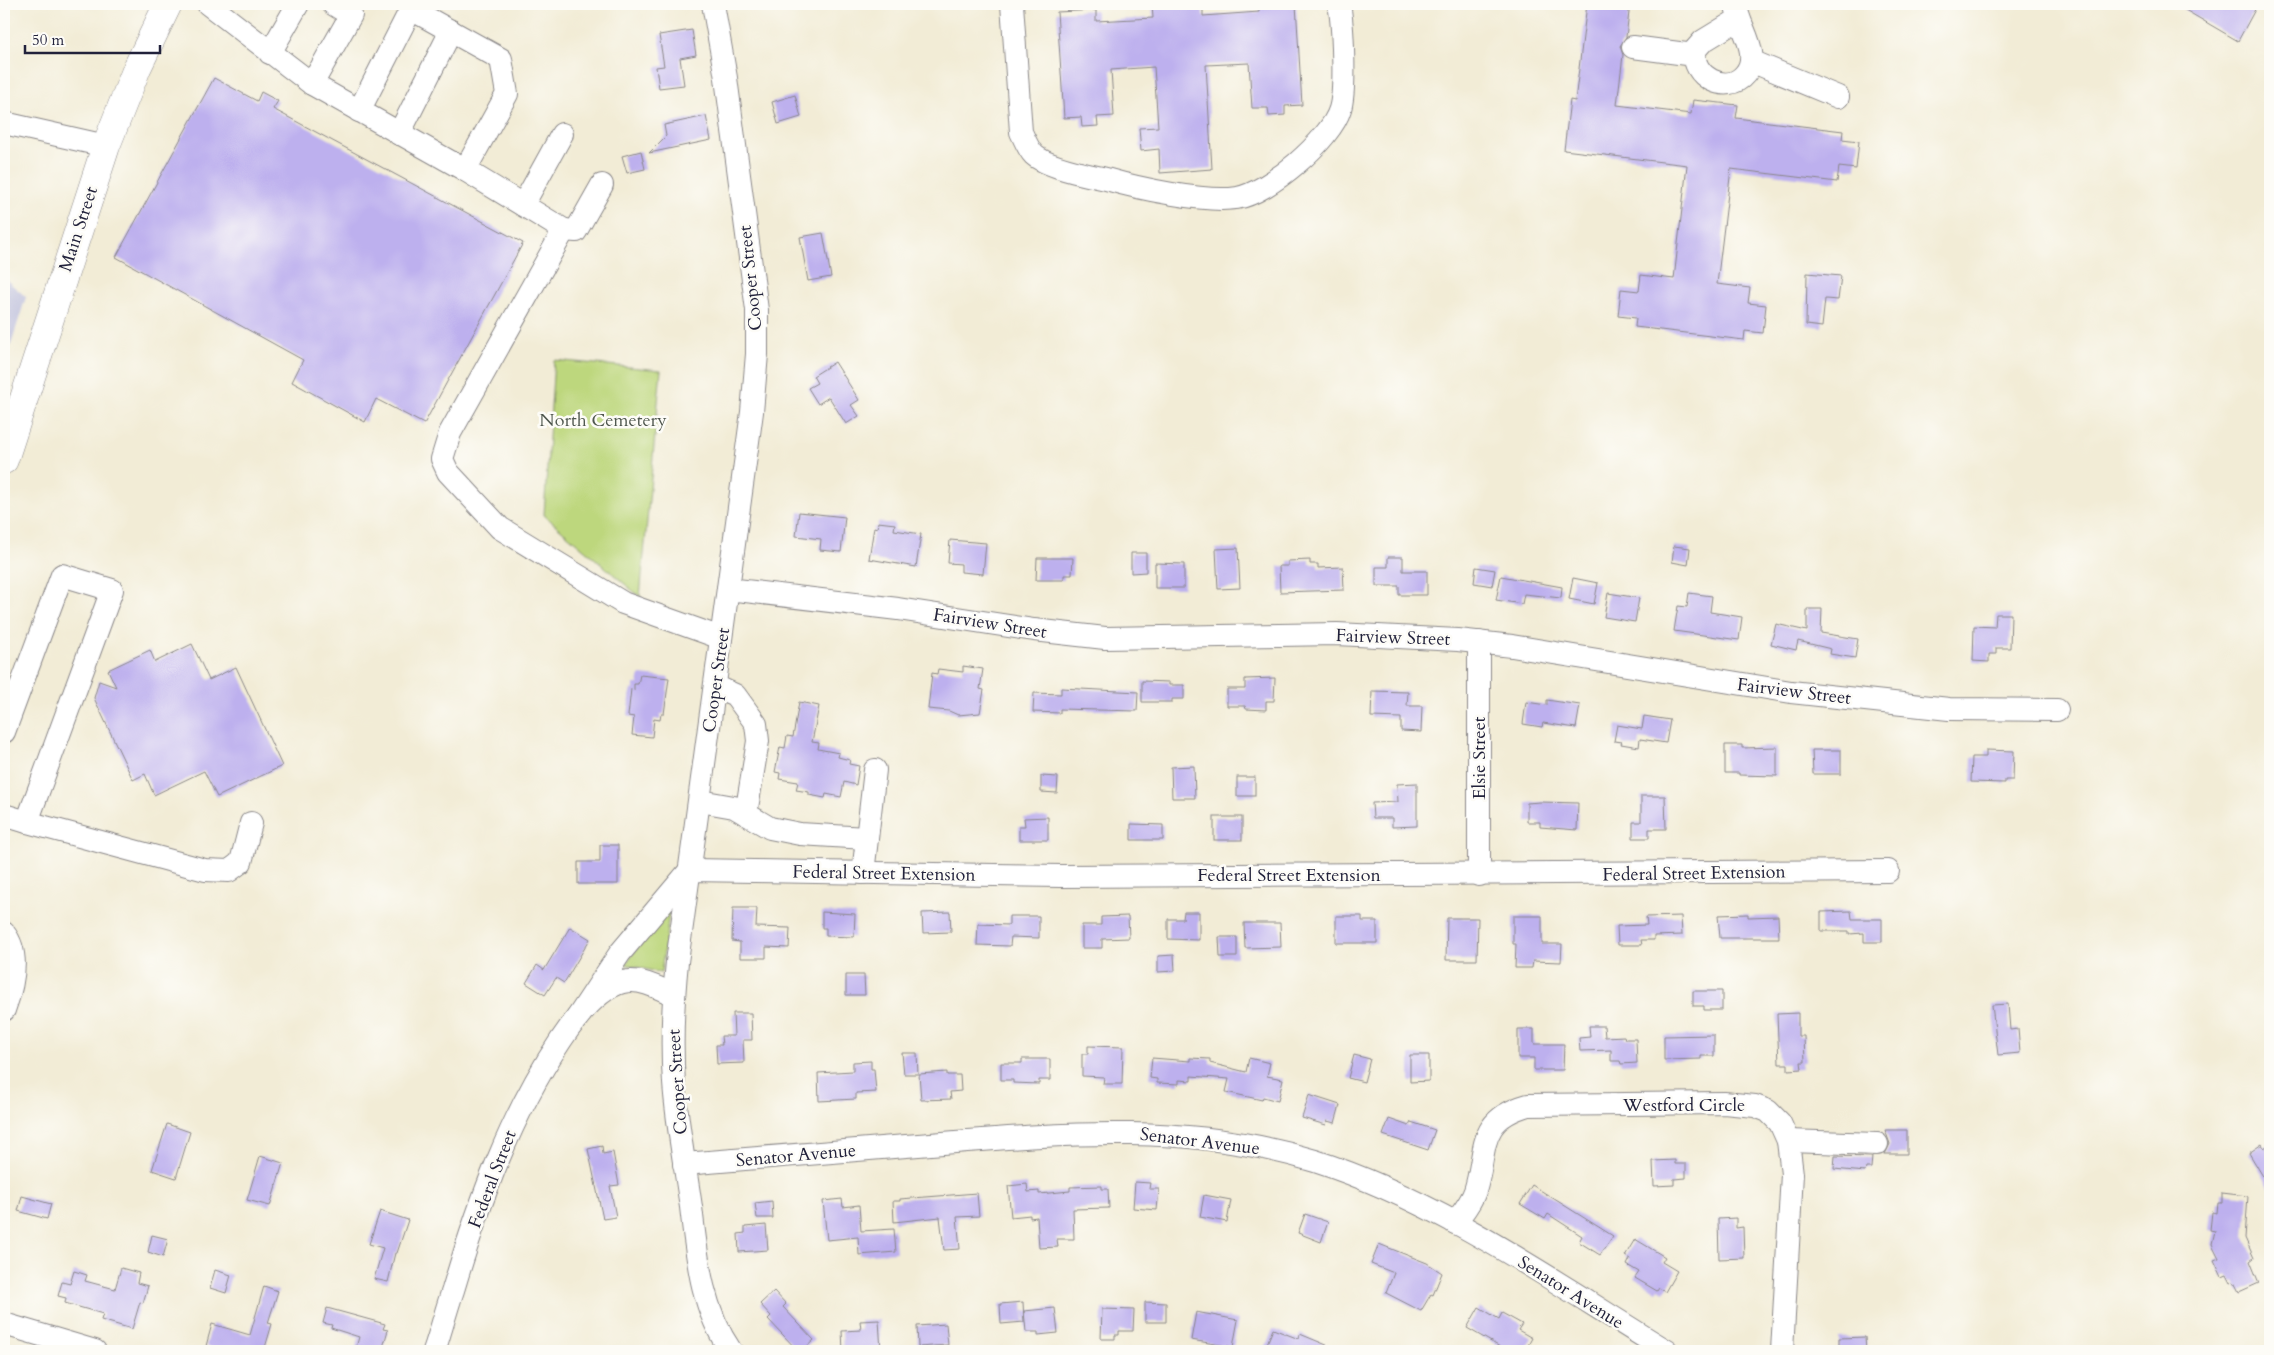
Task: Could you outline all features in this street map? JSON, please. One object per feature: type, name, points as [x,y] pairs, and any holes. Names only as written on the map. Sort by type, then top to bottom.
[{"type":"main road","name":"Main Street","points":[[4,460],[106,146],[137,68],[168,4]]},
{"type":"street","points":[[208,4],[235,11],[270,53],[312,84],[465,170],[564,230],[576,231],[602,185]]},
{"type":"street","points":[[270,53],[298,4]]},
{"type":"street","points":[[312,84],[351,15],[333,4]]},
{"type":"street","name":"Cooper Street","points":[[713,4],[726,78],[754,290],[757,332],[752,412],[674,994],[672,1043],[674,1082],[684,1164],[703,1288],[714,1322],[731,1351]]},
{"type":"street","points":[[1012,4],[1021,132],[1026,145],[1035,156],[1064,168],[1118,183],[1205,198],[1237,198],[1267,186],[1297,163],[1322,138],[1340,111],[1344,94],[1339,4]]},
{"type":"street","points":[[359,111],[411,9],[501,60],[507,94],[465,170]]},
{"type":"street","points":[[1737,11],[1750,47],[1751,61],[1749,68],[1741,78],[1723,84],[1705,76],[1696,64],[1694,54],[1703,41],[1737,11]]},
{"type":"street","points":[[399,134],[451,32]]},
{"type":"street","points":[[1633,47],[1694,54]]},
{"type":"street","points":[[1751,61],[1838,96]]},
{"type":"street","points":[[4,123],[106,146]]},
{"type":"street","points":[[523,205],[562,134]]},
{"type":"street","points":[[564,230],[450,433],[442,459],[448,472],[500,528],[623,603],[721,638]]},
{"type":"street","points":[[4,732],[62,575],[112,590],[27,822]]},
{"type":"street","name":"Fairview Street","points":[[728,589],[879,606],[1006,626],[1106,638],[1337,634],[1407,636],[1479,642],[1799,693],[1977,710],[2057,710]]},
{"type":"street","name":"Elsie Street","points":[[1479,642],[1479,875]]},
{"type":"street","points":[[714,686],[735,695],[756,724],[758,741],[746,814]]},
{"type":"street","points":[[863,873],[875,770]]},
{"type":"street","points":[[700,801],[734,807],[770,828],[800,834],[866,838]]},
{"type":"street","points":[[4,815],[205,870],[229,871],[241,862],[251,823]]},
{"type":"street","name":"Federal Street Extension","points":[[690,870],[1061,876],[1479,875],[1888,871]]},
{"type":"street","name":"Federal Street","points":[[434,1351],[477,1217],[512,1124],[545,1064],[620,953],[690,870]]},
{"type":"street","points":[[4,933],[8,937],[15,961],[4,1010]]},
{"type":"street","name":"Federal Street","points":[[577,1018],[605,992],[624,982],[648,984],[674,994]]},
{"type":"street","name":"Westford Circle","points":[[1455,1223],[1475,1192],[1487,1136],[1506,1116],[1528,1105],[1724,1103],[1764,1108],[1775,1117],[1788,1140],[1792,1174],[1782,1351]]},
{"type":"street","name":"Senator Avenue","points":[[684,1164],[1046,1134],[1111,1132],[1169,1134],[1244,1144],[1315,1162],[1380,1186],[1455,1223],[1523,1262],[1666,1351]]},
{"type":"street","points":[[1788,1140],[1876,1144]]},
{"type":"street","points":[[4,1324],[95,1351]]},
{"type":"shaded area","points":[[4,278],[26,297],[4,366]]},
{"type":"green space","name":"North Cemetery","points":[[554,360],[661,370],[640,597],[544,515]]},
{"type":"green space","points":[[670,907],[661,973],[625,964]]},
{"type":"building","points":[[1152,4],[1203,4],[1203,16],[1259,12],[1259,4],[1296,4],[1302,105],[1285,106],[1285,115],[1269,116],[1268,108],[1252,108],[1249,63],[1206,65],[1212,169],[1160,173],[1159,149],[1141,151],[1139,128],[1158,127],[1154,67],[1111,70],[1114,116],[1097,117],[1098,126],[1082,127],[1081,117],[1064,118],[1057,12],[1096,10],[1096,21],[1153,18]]},
{"type":"building","points":[[1587,4],[1630,4],[1626,37],[1620,46],[1623,55],[1617,105],[1691,114],[1693,100],[1738,105],[1736,118],[1843,131],[1842,139],[1859,141],[1856,169],[1839,167],[1837,182],[1731,169],[1717,284],[1750,288],[1748,303],[1766,305],[1763,333],[1745,331],[1744,340],[1635,327],[1636,318],[1618,316],[1621,289],[1639,291],[1641,275],[1674,279],[1687,165],[1564,150],[1570,100],[1575,101]]},
{"type":"building","points":[[2175,4],[2258,4],[2238,41]]},
{"type":"building","points":[[692,30],[696,55],[680,58],[684,85],[659,88],[656,67],[664,66],[659,35]]},
{"type":"building","points":[[214,78],[257,101],[261,92],[278,101],[273,109],[523,243],[424,424],[376,399],[365,422],[292,382],[303,360],[116,257]]},
{"type":"building","points":[[795,95],[801,117],[778,124],[772,102]]},
{"type":"building","points":[[706,116],[711,140],[649,153],[666,136],[664,125]]},
{"type":"building","points":[[641,151],[645,169],[627,173],[622,156]]},
{"type":"building","points":[[823,233],[831,277],[808,281],[800,237]]},
{"type":"building","points":[[1807,273],[1841,276],[1838,300],[1825,299],[1822,327],[1806,325]]},
{"type":"building","points":[[835,362],[859,400],[851,405],[859,416],[846,424],[829,397],[818,404],[808,388],[817,383],[813,376]]},
{"type":"building","points":[[799,512],[845,517],[841,552],[820,550],[821,539],[796,536]]},
{"type":"building","points":[[878,522],[895,524],[894,530],[921,534],[916,567],[869,559],[874,527],[877,528]]},
{"type":"building","points":[[950,540],[986,543],[983,574],[961,572],[961,564],[948,563]]},
{"type":"building","points":[[1674,546],[1690,548],[1688,565],[1672,562]]},
{"type":"building","points":[[1238,548],[1240,588],[1218,589],[1216,549]]},
{"type":"building","points":[[1131,553],[1146,553],[1146,572],[1131,573]]},
{"type":"building","points":[[1388,557],[1403,557],[1403,571],[1427,571],[1427,595],[1399,595],[1399,586],[1376,586],[1376,567],[1388,567]]},
{"type":"building","points":[[1037,558],[1073,558],[1072,575],[1064,575],[1064,580],[1036,580]]},
{"type":"building","points":[[1310,560],[1310,564],[1318,564],[1318,568],[1343,567],[1344,590],[1280,592],[1279,566],[1288,566],[1288,561]]},
{"type":"building","points":[[1155,563],[1184,564],[1184,588],[1155,588]]},
{"type":"building","points":[[1476,567],[1495,570],[1492,586],[1474,583]]},
{"type":"building","points":[[1501,576],[1562,587],[1561,598],[1524,594],[1522,604],[1496,600]]},
{"type":"building","points":[[1573,578],[1598,583],[1594,604],[1569,599]]},
{"type":"building","points":[[1608,593],[1639,598],[1635,622],[1604,617]]},
{"type":"building","points":[[1689,593],[1712,596],[1710,612],[1742,617],[1739,640],[1674,631],[1678,606],[1687,607]]},
{"type":"building","points":[[1807,609],[1822,609],[1821,633],[1858,639],[1855,658],[1830,654],[1831,649],[1798,641],[1796,650],[1771,644],[1776,624],[1807,631]]},
{"type":"building","points":[[1996,614],[2011,614],[2010,648],[1996,648],[1996,654],[1989,654],[1989,662],[1973,661],[1974,626],[1995,627]]},
{"type":"building","points":[[192,644],[209,680],[236,667],[282,766],[217,797],[204,771],[154,795],[145,774],[133,780],[94,698],[99,681],[116,687],[108,670],[150,650],[155,662]]},
{"type":"building","points":[[963,666],[983,669],[980,689],[984,690],[980,713],[958,715],[949,711],[928,709],[932,673],[937,674],[938,669],[963,672]]},
{"type":"building","points":[[640,675],[669,678],[664,714],[661,714],[660,720],[654,719],[652,737],[632,735],[634,717],[628,716],[631,689],[634,690],[634,684],[638,684]]},
{"type":"building","points":[[1275,678],[1274,701],[1266,701],[1266,710],[1246,709],[1245,706],[1227,706],[1227,689],[1245,689],[1245,679]]},
{"type":"building","points":[[1142,681],[1169,682],[1169,685],[1184,685],[1184,699],[1172,699],[1172,702],[1142,702]]},
{"type":"building","points":[[1061,688],[1138,692],[1137,711],[1060,709],[1060,713],[1033,712],[1034,693],[1061,694]]},
{"type":"building","points":[[1372,691],[1408,692],[1407,706],[1422,706],[1421,732],[1401,731],[1401,718],[1371,717]]},
{"type":"building","points":[[1547,700],[1580,705],[1576,728],[1543,723],[1542,727],[1523,724],[1526,702],[1547,705]]},
{"type":"building","points":[[799,702],[819,706],[812,742],[819,743],[818,749],[839,753],[838,757],[850,760],[849,764],[859,766],[856,785],[844,782],[841,797],[826,794],[825,798],[809,795],[809,792],[796,790],[798,782],[779,779],[780,773],[775,772],[780,747],[785,748],[787,736],[793,737]]},
{"type":"building","points":[[1644,716],[1670,720],[1666,743],[1640,739],[1639,747],[1614,741],[1617,725],[1642,729]]},
{"type":"building","points":[[1725,745],[1742,745],[1742,748],[1777,747],[1777,776],[1725,773]]},
{"type":"building","points":[[1812,750],[1841,750],[1841,774],[1813,774]]},
{"type":"building","points":[[1986,750],[2014,751],[2013,780],[2005,780],[2005,783],[1971,782],[1972,757],[1986,757]]},
{"type":"building","points":[[1194,766],[1195,798],[1172,798],[1171,767]]},
{"type":"building","points":[[1041,776],[1058,777],[1057,793],[1041,792]]},
{"type":"building","points":[[1237,777],[1255,777],[1255,796],[1237,796]]},
{"type":"building","points":[[1417,783],[1417,826],[1392,827],[1392,818],[1373,818],[1372,803],[1398,802],[1397,784]]},
{"type":"building","points":[[1641,796],[1665,796],[1666,829],[1649,829],[1649,838],[1633,838],[1633,822],[1641,822]]},
{"type":"building","points":[[1527,803],[1578,803],[1577,830],[1540,827],[1540,822],[1527,822]]},
{"type":"building","points":[[1048,817],[1048,840],[1019,840],[1019,826],[1025,826],[1024,818]]},
{"type":"building","points":[[1214,817],[1242,817],[1242,840],[1214,840]]},
{"type":"building","points":[[1131,824],[1163,825],[1163,840],[1131,840]]},
{"type":"building","points":[[600,845],[618,845],[618,884],[578,884],[578,862],[600,862]]},
{"type":"building","points":[[733,908],[757,908],[756,927],[790,928],[789,948],[766,947],[766,958],[740,958],[740,942],[732,941]]},
{"type":"building","points":[[1851,911],[1852,919],[1882,919],[1882,942],[1864,942],[1864,933],[1849,934],[1849,931],[1821,931],[1821,912]]},
{"type":"building","points":[[822,912],[855,914],[854,937],[826,936],[826,928],[822,928]]},
{"type":"building","points":[[950,912],[951,932],[923,933],[922,913]]},
{"type":"building","points":[[1184,912],[1199,912],[1199,940],[1168,939],[1168,919],[1183,919]]},
{"type":"building","points":[[1748,914],[1748,917],[1778,916],[1779,938],[1720,938],[1718,915]]},
{"type":"building","points":[[1009,916],[1039,916],[1039,938],[1011,937],[1010,946],[977,945],[978,924],[1009,925]]},
{"type":"building","points":[[1128,916],[1129,938],[1102,939],[1102,948],[1082,948],[1082,925],[1101,925],[1101,917]]},
{"type":"building","points":[[1336,916],[1362,916],[1362,921],[1377,921],[1377,943],[1336,943]]},
{"type":"building","points":[[1513,916],[1542,916],[1542,944],[1562,944],[1561,962],[1533,961],[1532,968],[1515,968],[1516,944],[1513,944]]},
{"type":"building","points":[[1681,916],[1682,935],[1654,936],[1654,940],[1641,940],[1642,945],[1618,945],[1617,926],[1647,925],[1646,917]]},
{"type":"building","points":[[1447,918],[1478,918],[1477,960],[1446,960]]},
{"type":"building","points":[[1244,923],[1280,923],[1281,947],[1245,948]]},
{"type":"building","points":[[570,927],[590,939],[564,983],[556,978],[545,995],[526,983],[537,965],[544,970]]},
{"type":"building","points":[[1219,937],[1237,937],[1237,957],[1220,957]]},
{"type":"building","points":[[1174,955],[1175,971],[1158,972],[1158,956]]},
{"type":"building","points":[[846,975],[864,975],[865,995],[846,995]]},
{"type":"building","points":[[1693,991],[1722,991],[1722,1010],[1704,1010],[1704,1006],[1693,1006]]},
{"type":"building","points":[[2008,1004],[2010,1030],[2018,1029],[2020,1053],[1998,1055],[1992,1005]]},
{"type":"building","points":[[733,1013],[751,1013],[752,1040],[743,1040],[744,1063],[717,1064],[716,1045],[722,1045],[721,1036],[734,1036]]},
{"type":"building","points":[[1798,1013],[1798,1036],[1804,1036],[1805,1062],[1801,1062],[1802,1069],[1788,1070],[1788,1064],[1779,1064],[1777,1014]]},
{"type":"building","points":[[1589,1026],[1604,1026],[1605,1037],[1624,1036],[1625,1039],[1636,1039],[1637,1063],[1621,1064],[1620,1061],[1611,1061],[1611,1050],[1580,1051],[1579,1038],[1590,1037]]},
{"type":"building","points":[[1518,1029],[1534,1029],[1534,1044],[1564,1044],[1563,1070],[1534,1070],[1534,1058],[1518,1058]]},
{"type":"building","points":[[1714,1035],[1714,1056],[1701,1056],[1701,1059],[1664,1060],[1664,1036]]},
{"type":"building","points":[[1088,1046],[1123,1047],[1122,1084],[1103,1084],[1104,1077],[1082,1076],[1082,1054],[1088,1054]]},
{"type":"building","points":[[902,1053],[917,1053],[918,1074],[904,1074]]},
{"type":"building","points":[[1354,1055],[1370,1059],[1364,1082],[1348,1078]]},
{"type":"building","points":[[1410,1055],[1429,1055],[1429,1081],[1410,1082]]},
{"type":"building","points":[[1152,1058],[1190,1061],[1190,1058],[1210,1059],[1210,1063],[1246,1072],[1249,1058],[1270,1063],[1267,1076],[1283,1079],[1278,1101],[1263,1097],[1262,1100],[1226,1092],[1229,1079],[1191,1076],[1191,1081],[1179,1080],[1179,1084],[1157,1083],[1157,1079],[1150,1078]]},
{"type":"building","points":[[1022,1059],[1050,1059],[1050,1080],[1039,1080],[1039,1084],[1013,1083],[1013,1080],[1001,1080],[1001,1063],[1022,1063]]},
{"type":"building","points":[[871,1061],[871,1069],[874,1069],[876,1092],[856,1093],[856,1099],[819,1101],[818,1073],[853,1071],[853,1062]]},
{"type":"building","points":[[947,1072],[947,1075],[960,1075],[961,1091],[950,1092],[951,1099],[921,1100],[919,1074]]},
{"type":"building","points":[[1309,1095],[1340,1105],[1335,1123],[1327,1121],[1326,1125],[1302,1118]]},
{"type":"building","points":[[1389,1119],[1409,1126],[1411,1122],[1435,1130],[1428,1150],[1383,1135]]},
{"type":"building","points":[[167,1124],[190,1132],[176,1178],[152,1170]]},
{"type":"building","points":[[1885,1130],[1907,1130],[1907,1154],[1885,1154],[1890,1144]]},
{"type":"building","points":[[2262,1144],[2264,1148],[2270,1144],[2270,1188],[2249,1153]]},
{"type":"building","points":[[602,1146],[603,1154],[613,1152],[619,1185],[610,1186],[616,1217],[603,1219],[588,1149]]},
{"type":"building","points":[[260,1156],[283,1163],[270,1206],[247,1200]]},
{"type":"building","points":[[1835,1156],[1872,1157],[1871,1168],[1866,1168],[1865,1172],[1834,1169]]},
{"type":"building","points":[[1675,1160],[1675,1164],[1686,1164],[1686,1178],[1674,1179],[1674,1185],[1654,1186],[1653,1161]]},
{"type":"building","points":[[1135,1182],[1150,1183],[1149,1189],[1159,1189],[1157,1210],[1133,1208]]},
{"type":"building","points":[[1027,1184],[1028,1192],[1039,1191],[1039,1194],[1070,1191],[1070,1187],[1102,1186],[1102,1189],[1108,1189],[1109,1208],[1073,1209],[1074,1239],[1057,1239],[1058,1247],[1039,1248],[1037,1217],[1030,1218],[1030,1215],[1011,1217],[1008,1186]]},
{"type":"building","points":[[1532,1185],[1613,1236],[1600,1255],[1579,1242],[1582,1236],[1548,1214],[1545,1219],[1520,1204]]},
{"type":"building","points":[[977,1193],[979,1216],[957,1217],[960,1249],[944,1250],[940,1217],[894,1222],[893,1201]]},
{"type":"building","points":[[2222,1193],[2248,1196],[2245,1238],[2254,1258],[2250,1261],[2259,1283],[2239,1292],[2234,1282],[2231,1283],[2227,1275],[2222,1277],[2214,1260],[2219,1258],[2212,1244],[2215,1231],[2210,1230],[2212,1212],[2217,1213],[2218,1203],[2222,1203]]},
{"type":"building","points":[[1204,1195],[1231,1200],[1227,1222],[1200,1217]]},
{"type":"building","points":[[22,1196],[51,1204],[47,1219],[18,1211]]},
{"type":"building","points":[[842,1199],[843,1207],[859,1205],[861,1231],[894,1229],[896,1252],[859,1255],[858,1237],[827,1240],[823,1201]]},
{"type":"building","points":[[772,1201],[773,1218],[757,1218],[755,1203]]},
{"type":"building","points":[[380,1211],[408,1220],[397,1253],[395,1253],[388,1282],[374,1279],[383,1248],[369,1244]]},
{"type":"building","points":[[1305,1214],[1328,1222],[1321,1242],[1298,1233]]},
{"type":"building","points":[[1736,1218],[1736,1228],[1743,1227],[1744,1258],[1719,1259],[1718,1219]]},
{"type":"building","points":[[766,1225],[768,1250],[739,1252],[738,1234],[745,1233],[745,1227]]},
{"type":"building","points":[[152,1235],[168,1239],[163,1257],[148,1252]]},
{"type":"building","points":[[1635,1239],[1665,1257],[1662,1262],[1677,1271],[1665,1292],[1659,1288],[1657,1291],[1635,1278],[1639,1272],[1627,1265],[1630,1259],[1625,1256]]},
{"type":"building","points":[[1379,1244],[1427,1263],[1442,1273],[1433,1295],[1431,1294],[1421,1311],[1386,1293],[1394,1273],[1371,1264]]},
{"type":"building","points":[[121,1268],[139,1273],[137,1283],[148,1286],[143,1303],[140,1302],[132,1329],[101,1320],[103,1314],[65,1303],[66,1298],[58,1296],[62,1282],[70,1284],[74,1271],[87,1275],[85,1281],[115,1289]]},
{"type":"building","points":[[215,1270],[231,1275],[226,1293],[210,1288]]},
{"type":"building","points":[[264,1286],[278,1291],[268,1323],[272,1324],[264,1351],[224,1351],[206,1346],[212,1324],[250,1335]]},
{"type":"building","points":[[774,1291],[786,1304],[783,1307],[814,1340],[802,1351],[798,1351],[768,1319],[771,1316],[760,1304]]},
{"type":"building","points":[[1023,1302],[1024,1322],[1001,1324],[1000,1304]]},
{"type":"building","points":[[1145,1302],[1166,1303],[1166,1322],[1145,1322]]},
{"type":"building","points":[[1479,1307],[1499,1319],[1502,1313],[1522,1324],[1518,1330],[1532,1338],[1525,1351],[1507,1351],[1467,1328]]},
{"type":"building","points":[[327,1308],[385,1324],[383,1329],[388,1330],[382,1351],[355,1351],[359,1337],[331,1328],[332,1325],[323,1323]]},
{"type":"building","points":[[1055,1308],[1058,1333],[1038,1335],[1038,1332],[1026,1332],[1024,1311]]},
{"type":"building","points":[[1102,1309],[1134,1310],[1133,1331],[1119,1331],[1119,1335],[1115,1335],[1115,1339],[1101,1339]]},
{"type":"building","points":[[1196,1312],[1238,1320],[1233,1347],[1191,1340]]},
{"type":"building","points":[[879,1320],[881,1351],[843,1351],[842,1331],[861,1330],[860,1321]]},
{"type":"building","points":[[946,1324],[948,1345],[918,1347],[917,1326]]},
{"type":"building","points":[[1273,1329],[1299,1339],[1300,1334],[1341,1351],[1264,1351]]},
{"type":"building","points":[[1865,1337],[1866,1351],[1839,1351],[1839,1338]]}]
